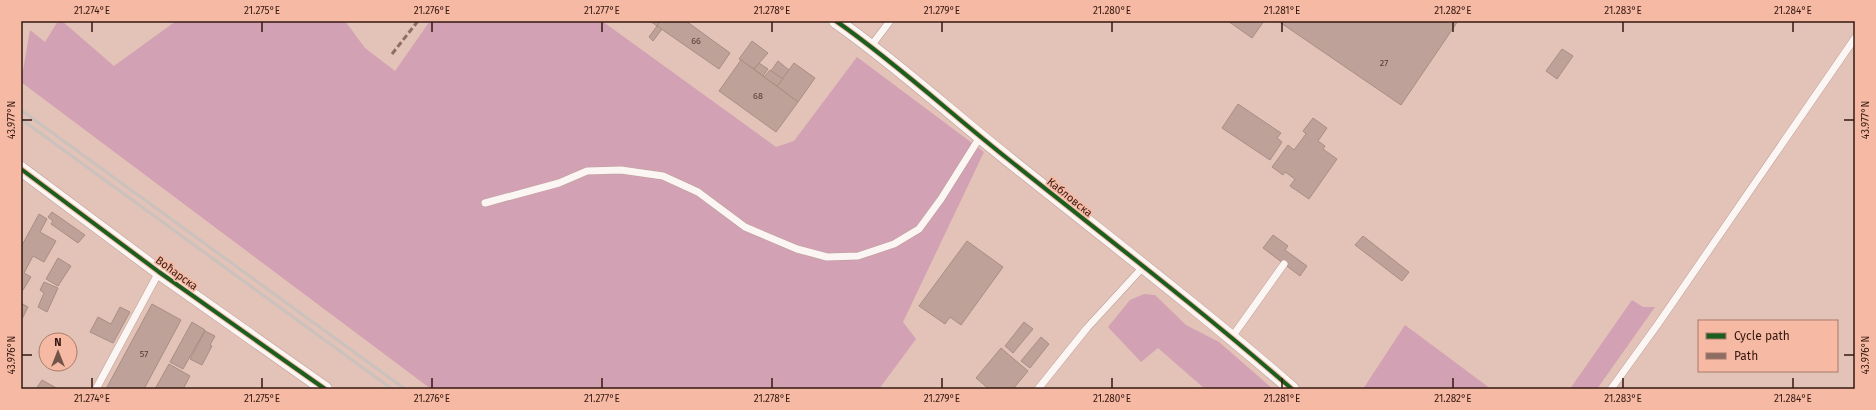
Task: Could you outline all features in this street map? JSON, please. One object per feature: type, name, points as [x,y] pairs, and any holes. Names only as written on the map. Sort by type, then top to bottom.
[{"type":"street","name":"Кабловска","points":[[836,21],[871,46],[980,137],[1232,337],[1292,389]]},
{"type":"street","name":"Воћарска","points":[[21,169],[159,272],[318,387]]},
{"type":"lane","points":[[871,46],[890,21]]},
{"type":"lane","points":[[1611,389],[1658,324],[1855,38]]},
{"type":"lane","points":[[485,203],[559,183],[587,172],[621,170],[663,176],[698,192],[745,227],[797,248],[827,257],[858,256],[894,244],[919,229],[941,199],[980,137]]},
{"type":"lane","points":[[1232,337],[1284,264]]},
{"type":"lane","points":[[1038,389],[1087,328],[1143,267]]},
{"type":"lane","points":[[96,389],[159,272]]},
{"type":"shaded area","points":[[58,21],[62,21],[114,66],[176,21],[345,21],[365,48],[395,71],[430,21],[602,21],[776,147],[794,141],[857,57],[984,152],[903,322],[916,339],[879,389],[431,389],[21,82],[30,30],[45,42]]},
{"type":"shaded area","points":[[1144,294],[1155,295],[1186,325],[1219,342],[1273,389],[1205,389],[1158,348],[1141,362],[1108,327],[1130,300]]},
{"type":"shaded area","points":[[1632,300],[1643,307],[1655,307],[1597,389],[1570,389]]},
{"type":"shaded area","points":[[1405,325],[1491,389],[1363,389]]},
{"type":"building","points":[[650,21],[660,21],[657,26]]},
{"type":"building","points":[[660,21],[686,21],[730,53],[719,69],[657,26]]},
{"type":"building","points":[[1228,21],[1264,21],[1252,38]]},
{"type":"building","points":[[1278,21],[1458,21],[1401,105]]},
{"type":"building","points":[[657,26],[662,29],[653,41],[649,37]]},
{"type":"building","points":[[752,41],[768,53],[754,69],[739,59]]},
{"type":"building","points":[[1562,49],[1573,56],[1557,79],[1546,71]]},
{"type":"building","points":[[741,60],[798,102],[776,132],[719,91]]},
{"type":"building","points":[[778,61],[789,70],[783,79],[771,71]]},
{"type":"building","points":[[759,63],[768,69],[763,76],[754,69]]},
{"type":"building","points":[[794,63],[815,78],[798,102],[777,86]]},
{"type":"building","points":[[770,70],[783,79],[777,86],[764,77]]},
{"type":"building","points":[[1238,104],[1281,133],[1277,138],[1282,142],[1270,160],[1222,128]]},
{"type":"building","points":[[1313,118],[1327,128],[1318,141],[1325,146],[1323,149],[1337,159],[1309,199],[1290,186],[1295,179],[1285,172],[1283,175],[1272,167],[1288,145],[1294,150],[1306,134],[1303,131]]},
{"type":"building","points":[[52,212],[85,235],[78,243],[51,224],[53,221],[48,217]]},
{"type":"building","points":[[39,214],[47,219],[40,232],[56,241],[44,262],[33,256],[24,273],[31,277],[23,290],[21,289],[21,247]]},
{"type":"building","points":[[1273,235],[1288,246],[1285,250],[1307,266],[1300,276],[1263,248]]},
{"type":"building","points":[[1363,236],[1409,272],[1402,281],[1355,245]]},
{"type":"building","points":[[967,241],[1003,267],[961,325],[950,317],[945,324],[919,306]]},
{"type":"building","points":[[58,258],[71,266],[58,286],[46,279]]},
{"type":"building","points":[[44,282],[58,288],[47,312],[38,307],[44,293],[40,290]]},
{"type":"building","points":[[21,303],[28,307],[21,321]]},
{"type":"building","points":[[152,304],[181,320],[144,389],[106,389]]},
{"type":"building","points":[[120,307],[130,312],[113,343],[90,332],[98,317],[111,324]]},
{"type":"building","points":[[192,322],[205,330],[183,369],[170,362]]},
{"type":"building","points":[[1024,322],[1033,329],[1013,353],[1005,346]]},
{"type":"building","points":[[205,331],[215,336],[210,345],[212,346],[202,365],[190,359]]},
{"type":"building","points":[[1041,337],[1049,344],[1030,368],[1021,361]]},
{"type":"building","points":[[1001,348],[1028,371],[1013,389],[989,389],[976,378]]},
{"type":"building","points":[[169,364],[190,376],[183,389],[155,389]]},
{"type":"building","points":[[42,380],[58,389],[36,389]]},
{"type":"railway","points":[[21,110],[405,389]]},
{"type":"railway","points":[[21,119],[392,389]]},
{"type":"marked path","points":[[392,54],[418,21]]},
{"type":"cycle path","points":[[836,21],[880,54],[986,142],[1187,301],[1292,389]]},
{"type":"cycle path","points":[[21,169],[159,272],[325,389]]}]
